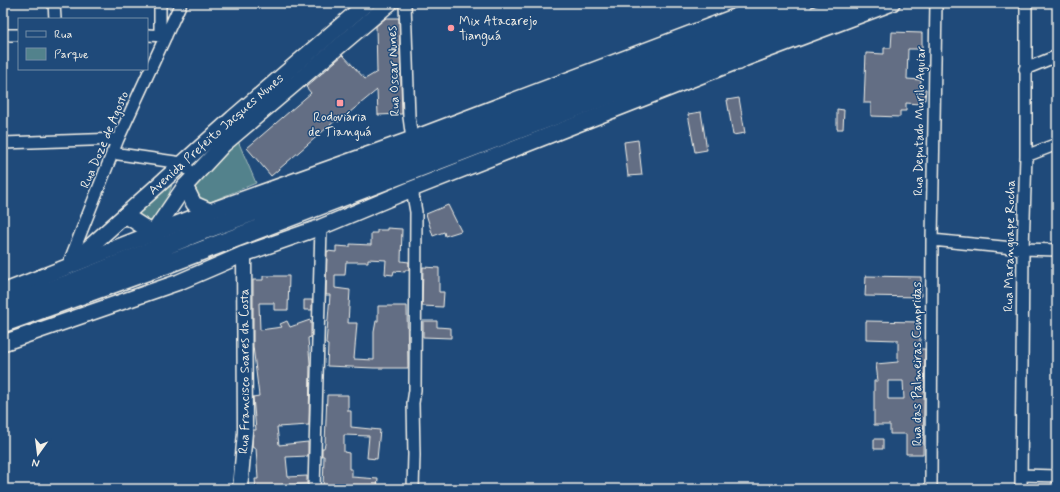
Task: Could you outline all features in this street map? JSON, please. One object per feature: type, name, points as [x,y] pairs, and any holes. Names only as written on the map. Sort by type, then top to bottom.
[{"type":"highway","points":[[742,27],[777,3]]},
{"type":"highway","points":[[3,308],[71,283],[204,230],[609,81],[803,3]]},
{"type":"highway","points":[[3,323],[175,261],[849,3]]},
{"type":"highway","points":[[738,61],[773,31]]},
{"type":"main road","name":"Avenida Prefeito Jacques Nunes","points":[[67,267],[182,163],[220,139],[328,46],[366,10],[390,3]]},
{"type":"main road","points":[[3,292],[67,267],[155,236],[210,211],[412,139],[771,3]]},
{"type":"main road","points":[[3,343],[177,277],[320,227],[412,189],[738,61],[892,3]]},
{"type":"main road","name":"Avenida Prefeito Jacques Nunes","points":[[155,236],[190,181],[220,139]]},
{"type":"main road","points":[[190,181],[194,204],[210,211]]},
{"type":"main road","points":[[125,215],[155,236]]},
{"type":"street","points":[[54,3],[55,18]]},
{"type":"street","points":[[148,35],[163,36],[160,3]]},
{"type":"street","name":"Rua Doze de Agosto","points":[[67,267],[112,153],[163,36],[181,3]]},
{"type":"street","name":"Rua Oscar Nunes","points":[[405,3],[409,117],[412,139]]},
{"type":"street","name":"Rua Deputado Murilo Aguiar","points":[[932,240],[936,3]]},
{"type":"street","name":"Rua Maranguape Rocha","points":[[1021,489],[1023,249],[1026,156],[1026,3]]},
{"type":"street","points":[[3,35],[18,35]]},
{"type":"street","points":[[1025,68],[1057,56]]},
{"type":"street","points":[[3,144],[118,140]]},
{"type":"street","points":[[1026,156],[1057,144]]},
{"type":"street","points":[[112,153],[182,163],[190,181]]},
{"type":"street","points":[[412,189],[416,212],[413,489]]},
{"type":"street","points":[[314,489],[320,227]]},
{"type":"street","points":[[932,240],[1023,249],[1057,250]]},
{"type":"street","name":"Rua das Palmeiras Compridas","points":[[931,489],[932,240]]},
{"type":"street","name":"Rua Francisco Soares da Costa","points":[[240,489],[245,432],[244,254]]},
{"type":"street","points":[[1021,475],[1057,476]]},
{"type":"green space","points":[[238,141],[256,183],[205,204],[194,193],[197,180]]},
{"type":"green space","points":[[172,185],[161,217],[144,223],[130,215]]},
{"type":"building","points":[[386,18],[399,18],[402,114],[378,115],[377,90],[338,122],[336,120],[271,176],[247,148],[311,93],[306,87],[343,55],[365,79],[377,72],[376,26]]},
{"type":"building","points":[[892,32],[922,33],[922,49],[908,49],[907,79],[921,80],[920,89],[926,89],[925,100],[920,100],[920,104],[906,103],[906,111],[900,111],[900,117],[871,116],[871,103],[864,103],[866,53],[884,54],[884,48],[891,48]]},
{"type":"building","points":[[739,98],[745,133],[733,135],[727,100]]},
{"type":"building","points":[[837,109],[844,110],[843,129],[837,129]]},
{"type":"building","points":[[701,112],[707,150],[695,152],[688,114]]},
{"type":"building","points":[[638,140],[642,175],[628,176],[624,142]]},
{"type":"building","points":[[448,205],[461,231],[445,236],[444,232],[433,236],[426,214]]},
{"type":"building","points":[[387,228],[402,229],[401,261],[409,262],[409,270],[405,270],[405,272],[394,271],[393,275],[385,274],[386,260],[368,259],[368,262],[346,262],[345,275],[335,275],[335,288],[350,290],[348,323],[357,323],[354,359],[374,360],[374,332],[376,321],[378,321],[378,306],[407,306],[408,368],[327,366],[328,345],[326,344],[330,295],[326,295],[327,251],[336,252],[336,246],[350,247],[350,244],[371,245],[371,233],[377,233],[377,230],[387,230]]},
{"type":"building","points":[[423,267],[439,268],[439,292],[444,292],[443,307],[422,306]]},
{"type":"building","points":[[263,276],[289,276],[288,310],[274,310],[274,303],[259,303],[260,330],[282,327],[280,324],[287,321],[290,327],[310,320],[311,323],[311,337],[308,338],[310,363],[309,425],[277,427],[279,445],[308,442],[308,456],[286,457],[288,477],[307,476],[307,484],[282,485],[282,489],[256,489],[255,479],[258,479],[256,448],[253,448],[252,446],[253,430],[256,430],[253,397],[259,396],[253,346],[253,280],[263,280]]},
{"type":"building","points":[[866,276],[921,277],[921,297],[865,296]]},
{"type":"building","points":[[304,300],[312,300],[312,310],[304,310]]},
{"type":"building","points":[[423,321],[437,321],[437,327],[451,328],[451,338],[423,337]]},
{"type":"building","points":[[866,321],[920,322],[920,349],[925,349],[923,454],[906,454],[906,434],[890,434],[890,425],[874,425],[874,381],[878,381],[876,364],[898,362],[898,340],[866,339]],"holes":[[[888,381],[903,381],[904,399],[888,399]]]},
{"type":"building","points":[[327,395],[348,395],[348,411],[351,411],[351,427],[380,430],[377,459],[367,458],[369,436],[344,435],[344,452],[349,453],[349,469],[352,469],[352,477],[378,479],[377,487],[352,485],[348,486],[348,489],[323,489],[324,456],[322,456],[322,448],[324,448],[325,444]]},
{"type":"building","points":[[874,439],[883,439],[883,449],[874,449]]},
{"type":"place","name":"Mix Atacarejo Tianguá","points":[[451,28]]},
{"type":"place","name":"Rodoviária de Tianguá","points":[[340,103]]}]
